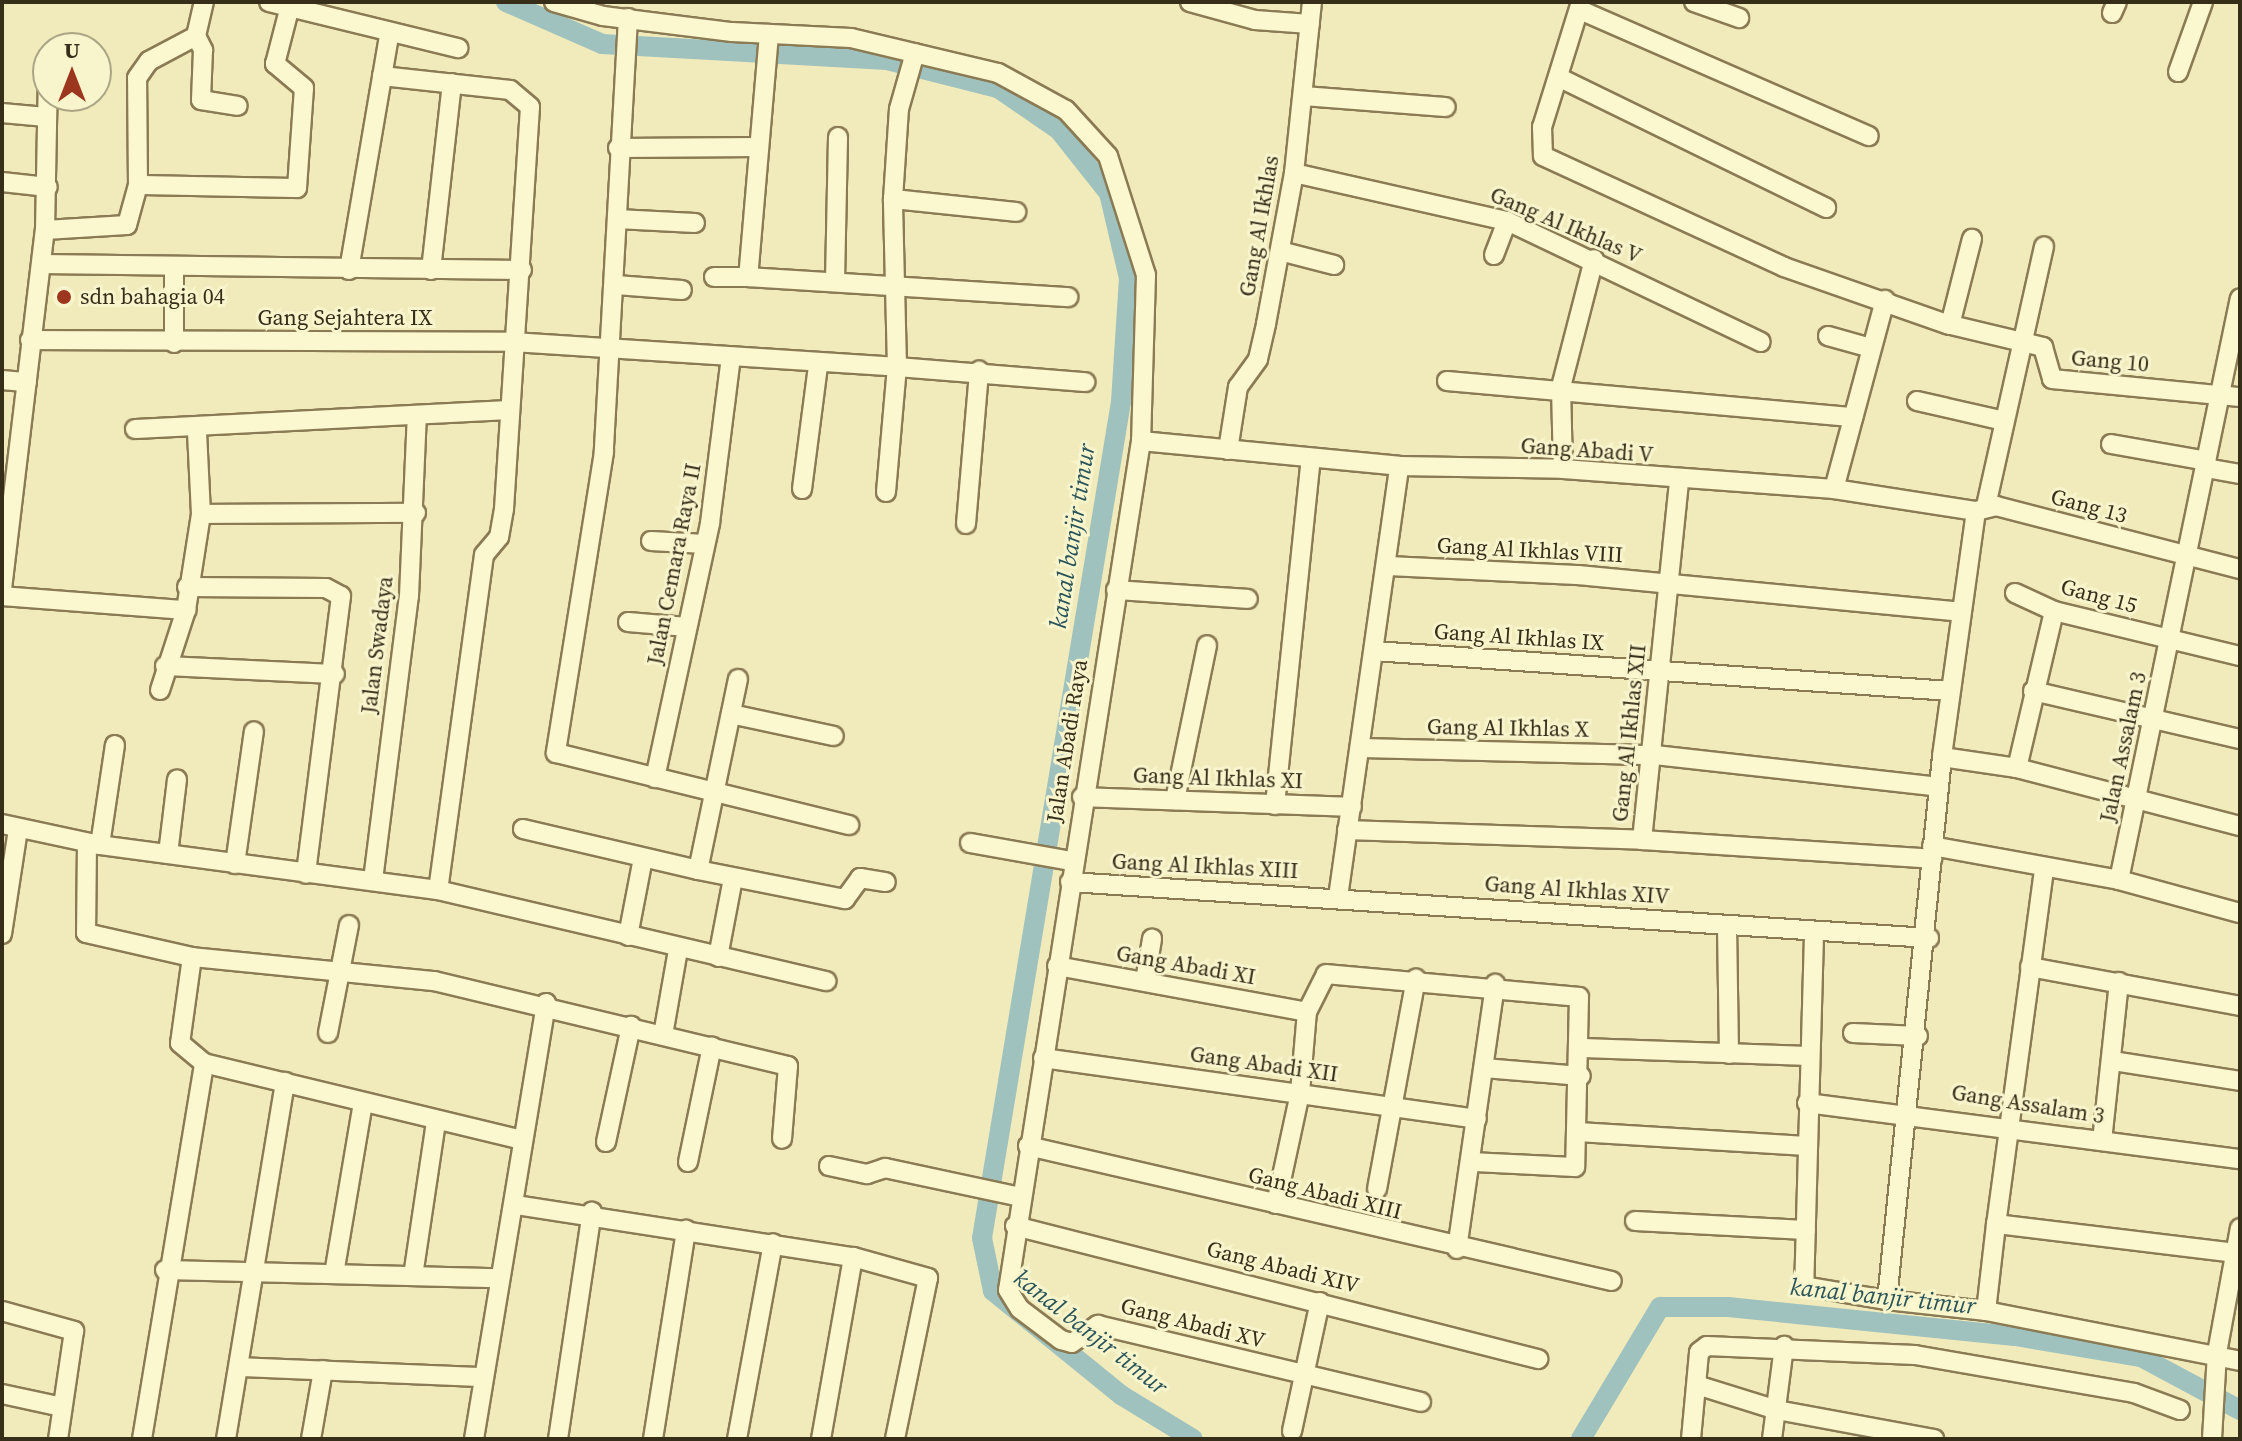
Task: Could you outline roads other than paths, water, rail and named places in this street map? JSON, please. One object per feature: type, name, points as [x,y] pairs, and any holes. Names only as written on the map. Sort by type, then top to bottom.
[{"type":"street","points":[[204,2],[196,36],[203,50],[201,100],[238,106]]},
{"type":"street","points":[[269,2],[289,10],[389,35],[458,48]]},
{"type":"street","name":"Jalan Abadi Raya","points":[[554,2],[766,51],[851,38],[914,58],[998,73],[1066,110],[1108,156],[1146,275],[1141,441],[1082,797],[1062,860],[1070,882],[1028,1146],[1013,1195],[1015,1226],[1009,1259]]},
{"type":"street","points":[[1190,2],[1255,20],[1310,24]]},
{"type":"street","name":"Gang Al Ikhlas","points":[[1228,450],[1238,387],[1258,359],[1280,251],[1294,173],[1312,2]]},
{"type":"street","points":[[1694,2],[1739,18]]},
{"type":"street","points":[[2178,72],[2203,2]]},
{"type":"street","points":[[1826,208],[1562,79],[1581,6],[1869,136]]},
{"type":"street","points":[[138,185],[297,188],[304,85],[275,64],[289,10]]},
{"type":"street","points":[[628,18],[618,148],[616,285],[604,452],[555,748],[560,756],[849,825]]},
{"type":"street","points":[[349,270],[389,35]]},
{"type":"street","points":[[45,230],[127,225],[138,185],[137,78],[149,61],[196,36]]},
{"type":"street","points":[[748,277],[766,51]]},
{"type":"street","points":[[886,492],[897,367],[889,282],[893,199],[904,91],[914,58]]},
{"type":"street","points":[[382,76],[510,90],[530,107],[522,270],[514,342],[504,509],[499,537],[484,555],[438,890]]},
{"type":"street","name":"Gang 10","points":[[1562,79],[1542,127],[1543,156],[1784,267],[1950,325],[2046,350],[2052,379],[2230,396]]},
{"type":"street","points":[[431,270],[452,83]]},
{"type":"street","points":[[1303,96],[1446,107]]},
{"type":"street","points":[[2,589],[45,230],[48,187],[46,112]]},
{"type":"street","points":[[2,113],[46,117]]},
{"type":"street","points":[[835,281],[838,137]]},
{"type":"street","points":[[618,148],[758,147]]},
{"type":"street","name":"Gang Al Ikhlas V","points":[[1294,173],[1412,194],[1507,221],[1594,259],[1761,342]]},
{"type":"street","points":[[2,182],[48,187]]},
{"type":"street","points":[[893,199],[1016,212]]},
{"type":"street","points":[[617,219],[695,223]]},
{"type":"street","points":[[1494,255],[1507,221]]},
{"type":"street","points":[[1950,325],[1972,239]]},
{"type":"street","points":[[1887,1300],[1929,938],[1932,852],[1960,612],[1981,509],[2044,246]]},
{"type":"street","points":[[1280,251],[1334,265]]},
{"type":"street","points":[[1563,469],[1561,387],[1594,259]]},
{"type":"street","points":[[41,264],[522,270]]},
{"type":"street","points":[[174,267],[174,343]]},
{"type":"street","points":[[714,277],[889,282],[1068,297]]},
{"type":"street","points":[[616,285],[682,290]]},
{"type":"street","points":[[1834,489],[1885,300]]},
{"type":"street","name":"Jalan Assalam 3","points":[[2119,880],[2152,715],[2191,557],[2207,464],[2230,396],[2239,303]]},
{"type":"street","points":[[1828,336],[1871,348]]},
{"type":"street","name":"Gang Sejahtera IX","points":[[30,340],[174,343],[514,342],[818,365],[979,371],[1085,382]]},
{"type":"street","name":"Jalan Cemara Raya II","points":[[655,778],[705,544],[731,357]]},
{"type":"street","points":[[802,489],[818,365]]},
{"type":"street","points":[[966,524],[979,371]]},
{"type":"street","points":[[2,380],[27,382]]},
{"type":"street","points":[[1447,381],[1561,387],[1853,417]]},
{"type":"street","points":[[1917,401],[2004,421]]},
{"type":"street","points":[[135,429],[197,431],[510,410]]},
{"type":"street","name":"Jalan Swadaya","points":[[373,880],[416,513],[417,415]]},
{"type":"street","points":[[160,690],[165,666],[186,610],[187,587],[201,514],[197,431]]},
{"type":"street","name":"Gang Abadi V","points":[[1141,441],[1399,466],[1563,469],[1679,481],[1834,489],[1981,509]]},
{"type":"street","points":[[2111,444],[2240,474]]},
{"type":"street","points":[[1275,805],[1311,458]]},
{"type":"street","points":[[1338,897],[1399,466]]},
{"type":"street","name":"Gang Al Ikhlas XII","points":[[1347,830],[1642,840],[1655,755],[1660,670],[1679,481]]},
{"type":"street","name":"Gang 13","points":[[1981,509],[2240,569]]},
{"type":"street","points":[[201,514],[416,513]]},
{"type":"street","points":[[651,541],[705,544]]},
{"type":"street","name":"Gang Al Ikhlas VIII","points":[[1387,566],[1670,583],[1960,612]]},
{"type":"street","points":[[187,587],[335,590],[342,603],[335,674],[306,874]]},
{"type":"street","points":[[1116,590],[1248,599]]},
{"type":"street","name":"Gang 15","points":[[2015,593],[2054,611],[2240,656]]},
{"type":"street","points":[[2,596],[186,610]]},
{"type":"street","points":[[2017,768],[2054,611]]},
{"type":"street","points":[[628,622],[687,627]]},
{"type":"street","points":[[1175,800],[1207,645]]},
{"type":"street","name":"Gang Al Ikhlas IX","points":[[1374,651],[1950,691]]},
{"type":"street","points":[[165,666],[335,674]]},
{"type":"street","points":[[698,870],[738,679]]},
{"type":"street","points":[[2033,691],[2152,715],[2240,739]]},
{"type":"street","points":[[731,714],[834,736]]},
{"type":"street","points":[[235,864],[254,731]]},
{"type":"street","points":[[115,745],[93,844],[86,933],[192,957],[343,976],[434,981],[546,1003],[788,1066],[782,1139]]},
{"type":"street","name":"Gang Al Ikhlas X","points":[[1361,748],[1655,755],[1939,787]]},
{"type":"street","points":[[1942,757],[2017,768],[2240,826]]},
{"type":"street","points":[[168,854],[177,780]]},
{"type":"street","name":"Gang Al Ikhlas XI","points":[[1082,797],[1352,807]]},
{"type":"street","points":[[2,934],[10,827],[93,844],[438,890],[678,950],[826,981]]},
{"type":"street","points":[[523,829],[733,878],[845,899],[860,878],[886,882]]},
{"type":"street","points":[[1642,840],[1932,852],[2119,880],[2240,913]]},
{"type":"street","points":[[970,843],[1062,860]]},
{"type":"street","points":[[628,936],[643,858]]},
{"type":"street","points":[[1986,1311],[1996,1224],[2013,1125],[2044,870]]},
{"type":"street","points":[[718,957],[733,878]]},
{"type":"street","name":"Gang Al Ikhlas XIII","points":[[1070,882],[1338,897]]},
{"type":"street","name":"Gang Al Ikhlas XIV","points":[[1338,897],[1814,935],[1929,938]]},
{"type":"street","points":[[328,1033],[343,976],[349,925]]},
{"type":"street","points":[[1727,926],[1729,1054]]},
{"type":"street","points":[[1814,935],[1807,1103],[1806,1290],[1986,1311],[2217,1353],[2240,1361]]},
{"type":"street","points":[[1145,981],[1152,939]]},
{"type":"street","points":[[663,1035],[678,950]]},
{"type":"street","points":[[192,957],[180,1043],[204,1063],[436,1123],[523,1140]]},
{"type":"street","name":"Gang Abadi XI","points":[[1057,966],[1307,1012]]},
{"type":"street","points":[[2030,967],[2240,1006]]},
{"type":"street","points":[[1276,1204],[1300,1093],[1307,1012],[1326,974],[1495,984],[1579,997],[1583,1048],[1579,1162],[1571,1170],[1474,1162]]},
{"type":"street","points":[[1377,1189],[1395,1107],[1416,979]]},
{"type":"street","points":[[2102,1141],[2113,1061],[2119,982]]},
{"type":"street","points":[[1457,1249],[1474,1162],[1495,984]]},
{"type":"street","points":[[474,1439],[499,1278],[516,1205],[523,1140],[546,1003]]},
{"type":"street","points":[[606,1142],[631,1026]]},
{"type":"street","points":[[1853,1033],[1918,1036]]},
{"type":"street","points":[[688,1162],[712,1046]]},
{"type":"street","points":[[1583,1048],[1809,1056]]},
{"type":"street","name":"Gang Abadi XII","points":[[1043,1058],[1477,1119]]},
{"type":"street","points":[[2113,1061],[2240,1081]]},
{"type":"street","points":[[142,1439],[165,1270],[204,1063]]},
{"type":"street","points":[[1484,1068],[1581,1076]]},
{"type":"street","points":[[226,1439],[285,1082]]},
{"type":"street","points":[[334,1274],[363,1103]]},
{"type":"street","name":"Gang Assalam 3","points":[[1807,1103],[1909,1111],[2240,1159]]},
{"type":"street","points":[[413,1276],[436,1123]]},
{"type":"street","points":[[1578,1132],[1807,1146]]},
{"type":"street","name":"Gang Abadi XIII","points":[[1028,1146],[1457,1249],[1612,1281]]},
{"type":"street","points":[[829,1166],[867,1174],[885,1168],[1013,1195]]},
{"type":"street","points":[[516,1205],[592,1212],[853,1257],[928,1278],[895,1439]]},
{"type":"street","points":[[558,1439],[592,1212]]},
{"type":"street","points":[[1635,1221],[1806,1230]]},
{"type":"street","points":[[1996,1224],[2235,1253]]},
{"type":"street","name":"Gang Abadi XIV","points":[[1015,1226],[1538,1359]]},
{"type":"street","points":[[2212,1439],[2217,1353],[2240,1228]]},
{"type":"street","points":[[653,1439],[686,1230]]},
{"type":"street","points":[[737,1439],[773,1243]]},
{"type":"street","points":[[821,1439],[853,1257]]},
{"type":"street","name":"Gang Abadi XV","points":[[1009,1259],[1008,1290],[1020,1309],[1061,1340],[1072,1343],[1098,1325],[1421,1402]]},
{"type":"street","points":[[165,1270],[499,1278]]},
{"type":"street","points":[[1292,1431],[1307,1377],[1320,1302]]},
{"type":"street","points":[[2,1311],[74,1331],[58,1439]]},
{"type":"street","points":[[1691,1439],[1703,1346],[1784,1346],[1915,1355],[2134,1393],[2180,1410]]},
{"type":"street","points":[[1772,1439],[1784,1346]]},
{"type":"street","points":[[239,1367],[482,1377]]},
{"type":"street","points":[[311,1439],[323,1370]]},
{"type":"street","points":[[1700,1386],[1777,1410],[1934,1439]]},
{"type":"street","points":[[2,1394],[62,1407]]},
{"type":"waterway","name":"kanal banjir timur","points":[[506,2],[602,44],[887,60],[998,88],[1059,130],[1109,193],[1129,278],[1121,402],[982,1238],[993,1291],[1121,1395],[1193,1439]]},
{"type":"waterway","name":"kanal banjir timur","points":[[1581,1439],[1660,1307],[1728,1307],[2015,1336],[2141,1357],[2240,1410]]},
{"type":"place","name":"sdn bahagia 04","points":[[64,297]]}]
